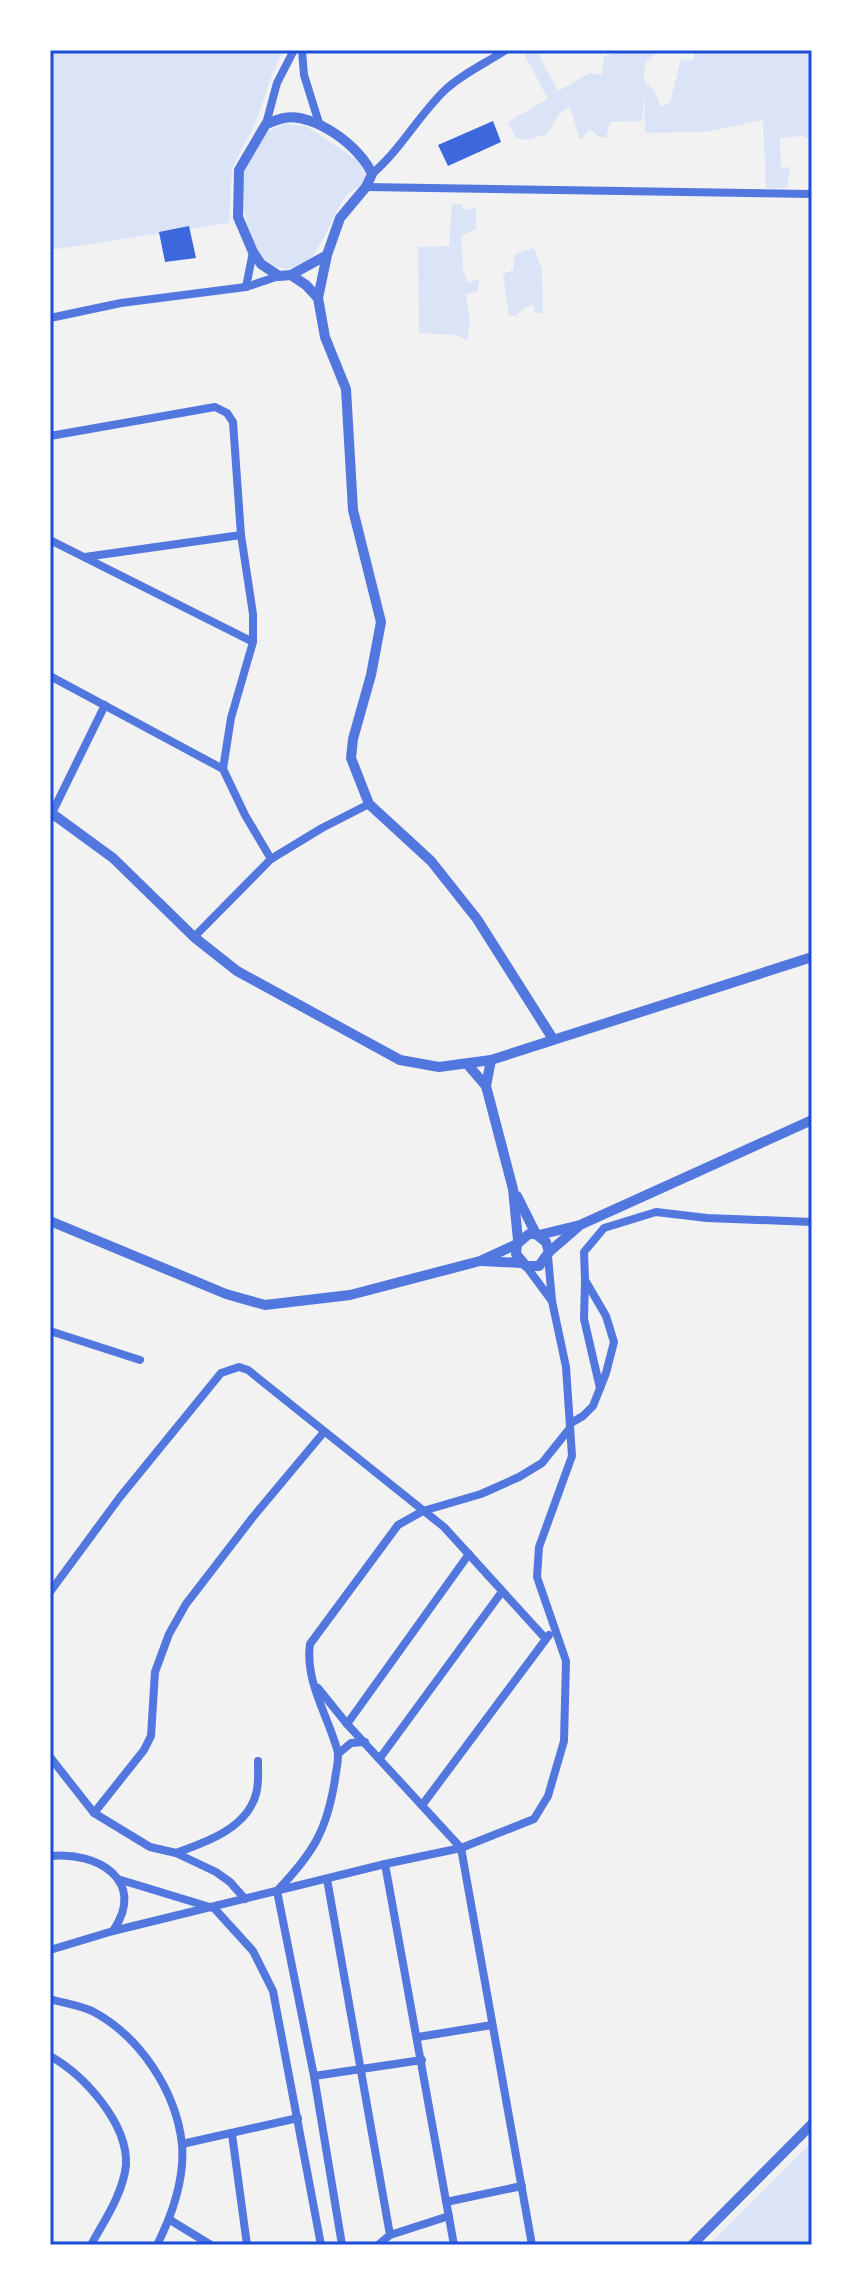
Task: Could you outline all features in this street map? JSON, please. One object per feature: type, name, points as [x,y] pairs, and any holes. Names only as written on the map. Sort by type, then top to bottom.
[{"type":"street","points":[[294,50],[277,83],[266,124],[239,170],[238,217],[261,264],[306,285],[318,298]]},
{"type":"street","points":[[302,50],[304,75],[319,123]]},
{"type":"street","points":[[506,50],[445,90],[412,127],[393,156],[372,174],[366,187],[340,218],[327,255],[318,298],[325,337],[346,389],[353,510],[381,622],[351,758],[369,804],[431,861],[477,919],[553,1039]]},
{"type":"street","points":[[266,124],[287,117],[319,123],[361,156],[372,174]]},
{"type":"street","points":[[366,187],[812,194]]},
{"type":"street","points":[[246,287],[253,252]]},
{"type":"street","points":[[50,318],[121,303],[246,287],[285,275],[327,255]]},
{"type":"street","points":[[50,436],[215,407],[227,413],[233,422],[241,535],[253,614],[253,642],[231,718],[223,769],[271,859]]},
{"type":"street","points":[[84,557],[241,535]]},
{"type":"street","points":[[50,540],[253,642]]},
{"type":"street","points":[[50,676],[223,769]]},
{"type":"street","points":[[105,705],[51,812],[113,858],[194,937],[237,971],[400,1060],[439,1067],[491,1060],[812,957]]},
{"type":"street","points":[[194,937],[271,859],[369,804]]},
{"type":"street","points":[[491,1060],[486,1086],[513,1189],[518,1242],[516,1254],[552,1301]]},
{"type":"street","points":[[468,1065],[486,1086]]},
{"type":"street","points":[[50,1221],[226,1294],[265,1305],[350,1295],[480,1261],[529,1234],[538,1235],[580,1225],[812,1120]]},
{"type":"street","points":[[50,1950],[113,1931],[461,1848],[534,1819],[548,1796],[564,1741],[566,1661],[537,1577],[539,1547],[572,1456],[566,1367],[552,1301],[546,1242],[538,1235],[513,1189]]},
{"type":"street","points":[[600,1388],[584,1319],[584,1252],[604,1228],[656,1212],[707,1218],[812,1222]]},
{"type":"street","points":[[480,1261],[539,1266],[580,1225]]},
{"type":"street","points":[[277,1891],[322,1835],[330,1811],[339,1753],[308,1661],[310,1644],[398,1525],[423,1511],[481,1494],[542,1463],[570,1425],[593,1406],[614,1342],[606,1316],[585,1280]]},
{"type":"street","points":[[50,1331],[140,1360]]},
{"type":"street","points":[[50,1592],[120,1497],[221,1373],[239,1367],[248,1370],[444,1527],[545,1638]]},
{"type":"street","points":[[94,1813],[144,1750],[151,1736],[155,1672],[169,1634],[186,1604],[324,1432]]},
{"type":"street","points":[[347,1724],[469,1554]]},
{"type":"street","points":[[380,1758],[501,1593]]},
{"type":"street","points":[[423,1804],[545,1638],[554,1631]]},
{"type":"street","points":[[314,1683],[347,1724],[461,1848],[532,2245]]},
{"type":"street","points":[[339,1753],[351,1743],[365,1742]]},
{"type":"street","points":[[50,1757],[94,1813],[150,1847],[176,1853],[216,1872],[245,1899]]},
{"type":"street","points":[[176,1853],[240,1823],[256,1795],[258,1761]]},
{"type":"street","points":[[50,1856],[68,1854],[86,1858],[109,1869],[121,1880],[214,1908],[253,1951],[273,1991],[321,2245]]},
{"type":"street","points":[[385,1864],[454,2245]]},
{"type":"street","points":[[327,1879],[390,2235]]},
{"type":"street","points":[[113,1931],[122,1918],[125,1901],[121,1880]]},
{"type":"street","points":[[277,1891],[314,2076],[342,2245]]},
{"type":"street","points":[[50,1999],[90,2011],[123,2033],[151,2063],[166,2088],[182,2144],[180,2176],[170,2220],[157,2245]]},
{"type":"street","points":[[418,2037],[492,2025]]},
{"type":"street","points":[[50,2056],[67,2065],[85,2081],[115,2123],[122,2142],[126,2165],[116,2200],[91,2245]]},
{"type":"street","points":[[314,2076],[422,2060]]},
{"type":"street","points":[[182,2144],[298,2118]]},
{"type":"street","points":[[692,2245],[812,2124]]},
{"type":"street","points":[[232,2134],[247,2245]]},
{"type":"street","points":[[446,2202],[522,2186]]},
{"type":"street","points":[[378,2245],[390,2235],[449,2216]]},
{"type":"street","points":[[170,2220],[211,2245]]},
{"type":"shaded area","points":[[50,50],[284,50],[256,122],[232,168],[229,223],[50,250]]},
{"type":"shaded area","points":[[536,50],[558,91],[590,73],[602,75],[604,56],[613,53],[612,50],[659,50],[645,63],[644,80],[655,91],[661,107],[670,102],[681,59],[693,60],[695,50],[812,50],[812,141],[803,136],[780,138],[781,168],[790,167],[787,188],[766,188],[763,120],[705,132],[645,133],[644,95],[642,121],[610,122],[606,138],[599,137],[590,129],[581,140],[569,107],[558,115],[547,134],[527,140],[516,138],[507,122],[548,99],[524,54]]},
{"type":"shaded area","points":[[285,124],[306,126],[360,162],[365,173],[363,185],[341,203],[317,250],[309,260],[289,269],[264,259],[257,249],[245,216],[241,192],[243,173],[263,138],[270,130]]},
{"type":"shaded area","points":[[452,204],[462,204],[463,210],[476,208],[476,229],[461,236],[467,282],[479,280],[477,292],[466,294],[470,323],[467,340],[456,335],[419,333],[418,247],[449,246]]},
{"type":"shaded area","points":[[534,248],[542,270],[543,313],[534,313],[534,305],[524,308],[516,316],[509,316],[503,274],[513,270],[515,254]]},
{"type":"shaded area","points":[[812,2142],[812,2245],[709,2245]]},
{"type":"building","points":[[493,121],[501,142],[448,166],[438,145]]},
{"type":"building","points":[[189,226],[196,258],[165,262],[159,232]]}]
